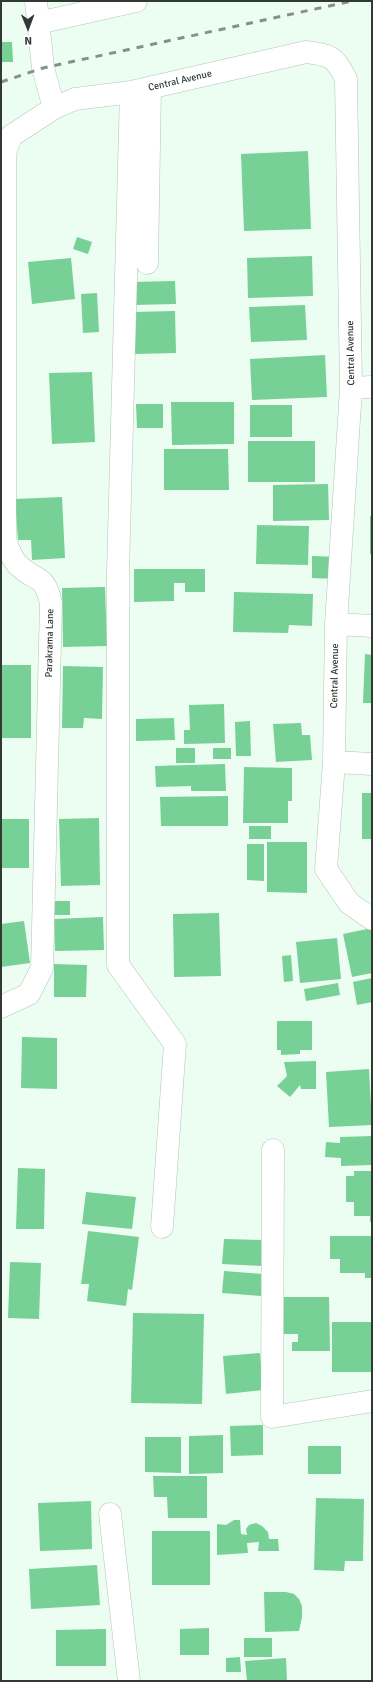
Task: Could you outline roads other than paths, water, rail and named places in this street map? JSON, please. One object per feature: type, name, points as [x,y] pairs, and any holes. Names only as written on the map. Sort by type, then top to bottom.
[{"type":"street","points":[[36,1],[43,68],[54,108]]},
{"type":"street","points":[[38,23],[136,1]]},
{"type":"street","name":"Central Avenue","points":[[54,108],[75,99],[140,90],[306,52],[324,54],[338,62],[346,79],[362,388],[336,624],[334,762],[326,868],[350,903],[372,919]]},
{"type":"street","points":[[140,90],[147,263]]},
{"type":"street","points":[[140,90],[118,571],[118,965],[175,1044],[162,1227]]},
{"type":"street","name":"Parakrama Lane","points":[[1,1007],[29,994],[42,968],[51,603],[47,588],[43,582],[19,566],[11,557],[5,540],[5,153],[11,136],[54,108]]},
{"type":"street","points":[[336,624],[372,626]]},
{"type":"street","points":[[334,762],[372,764]]},
{"type":"street","points":[[273,1150],[272,1417],[372,1401]]},
{"type":"street","points":[[110,1514],[129,1681]]},
{"type":"railway","points":[[1,82],[43,68],[352,1]]}]
